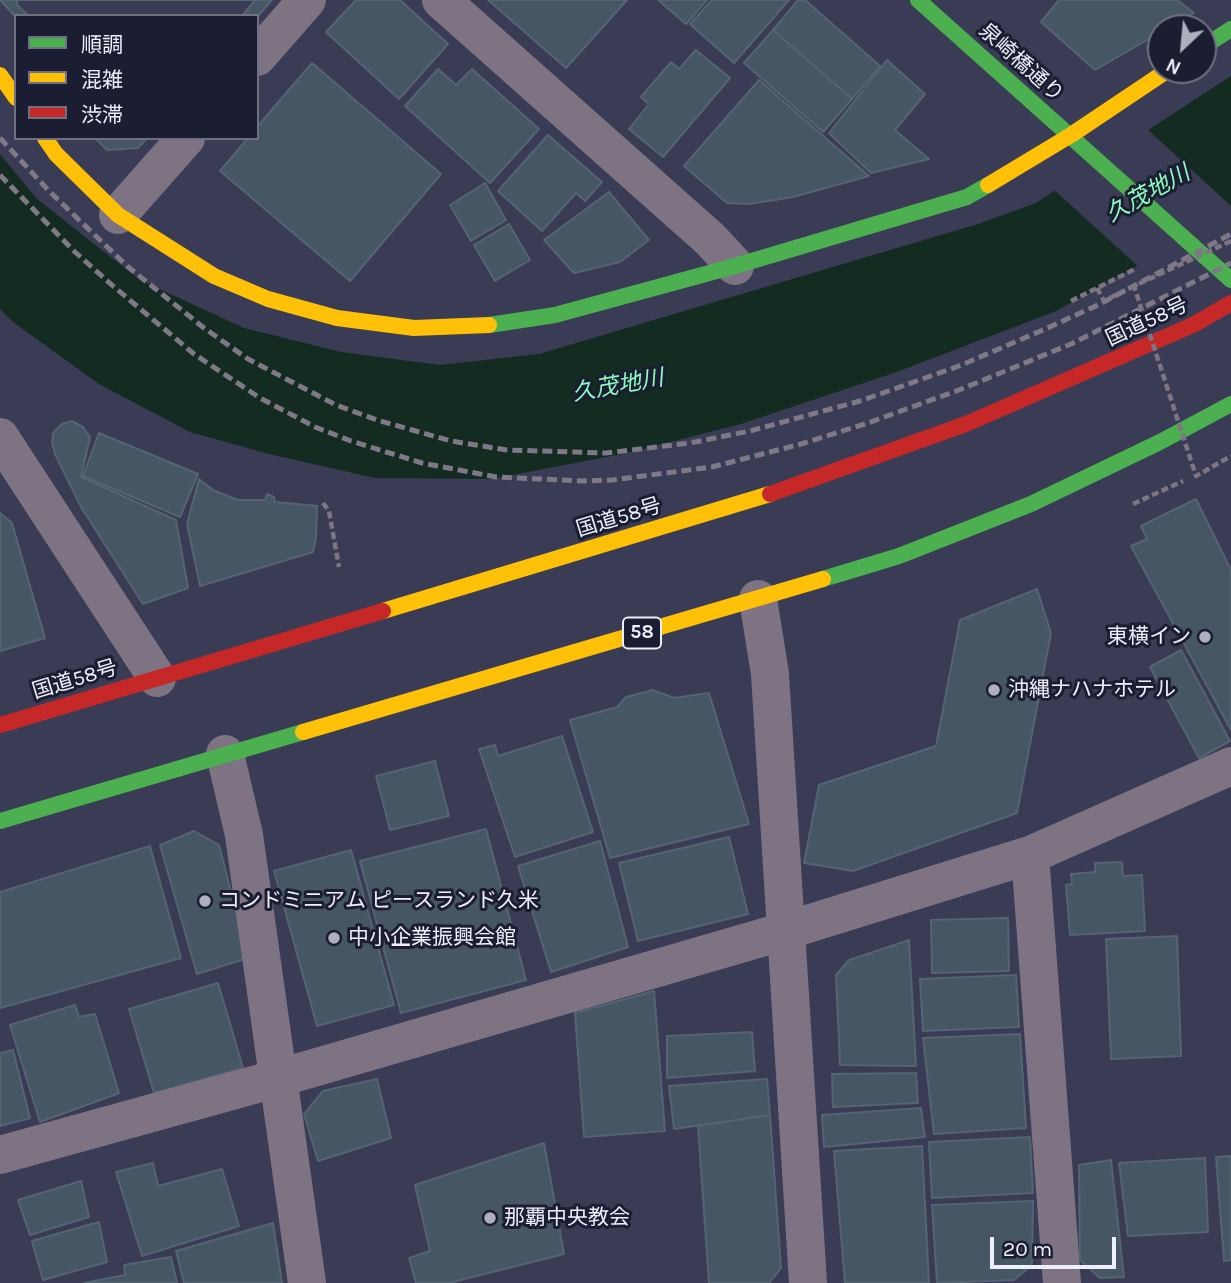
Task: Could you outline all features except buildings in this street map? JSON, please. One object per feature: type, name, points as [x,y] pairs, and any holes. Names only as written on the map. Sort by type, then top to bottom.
[{"type":"main road","name":"泉崎橋通り","points":[[918,0],[1231,280]]},
{"type":"main road","points":[[0,75],[14,94]]},
{"type":"main road","points":[[46,140],[56,154],[118,215],[214,276],[268,299],[337,318],[414,328],[477,327],[555,315],[735,266],[967,197],[1071,135],[1147,84]]},
{"type":"main road","name":"国道58号","points":[[0,725],[737,505],[853,466],[967,424],[1080,376],[1195,324],[1231,303]]},
{"type":"main road","name":"58","points":[[0,821],[758,599],[899,555],[1031,504],[1160,442],[1231,404]]},
{"type":"street","points":[[259,55],[307,0]]},
{"type":"street","points":[[441,0],[700,231],[735,266]]},
{"type":"street","points":[[118,215],[184,140]]},
{"type":"street","points":[[0,438],[157,678]]},
{"type":"street","points":[[758,599],[770,674],[808,1283]]},
{"type":"street","points":[[225,754],[244,835],[307,1283]]},
{"type":"street","points":[[0,1155],[279,1078],[785,931],[1031,855],[1231,766]]},
{"type":"street","points":[[1031,855],[1062,1283]]},
{"type":"path","points":[[1097,288],[1104,301],[1231,241]]},
{"type":"path","points":[[1071,301],[1135,270]]},
{"type":"path","points":[[1134,286],[1196,476],[1231,456]]},
{"type":"path","points":[[1133,505],[1183,481]]},
{"type":"path","points":[[323,503],[329,511],[339,567]]},
{"type":"water","name":"久茂地川","points":[[1231,76],[1231,214],[1056,311],[894,373],[741,424],[627,453],[492,479],[375,478],[269,454],[190,432],[99,384],[13,322],[0,309],[0,154],[37,199],[140,280],[244,328],[341,352],[440,365],[539,354],[978,224],[1036,203]]},
{"type":"pier","points":[[1146,128],[1231,206],[1231,217],[1140,268],[1052,188]]},
{"type":"railway","points":[[0,138],[49,191],[127,266],[204,328],[248,359],[336,405],[377,420],[451,441],[507,450],[606,453],[690,443],[750,431],[860,401],[959,366],[1043,330],[1098,305],[1231,234]]},
{"type":"railway","points":[[0,175],[75,252],[113,286],[194,354],[260,398],[315,427],[351,441],[422,463],[496,477],[612,480],[712,467],[801,444],[959,390],[1071,344],[1231,263]]},
{"type":"traffic: fast","points":[[918,0],[1231,280]]},
{"type":"traffic: fast","points":[[1217,38],[1231,29]]},
{"type":"traffic: fast","points":[[489,325],[555,315],[735,266],[967,197],[988,185]]},
{"type":"traffic: fast","points":[[823,579],[899,556],[1031,504],[1160,442],[1231,404]]},
{"type":"traffic: fast","points":[[0,821],[303,732]]},
{"type":"traffic: slow","points":[[0,75],[14,95]]},
{"type":"traffic: slow","points":[[988,185],[1071,135],[1147,84]]},
{"type":"traffic: slow","points":[[46,140],[56,154],[118,215],[214,276],[268,299],[337,318],[414,328],[489,325]]},
{"type":"traffic: slow","points":[[383,611],[770,494]]},
{"type":"traffic: slow","points":[[303,732],[823,579]]},
{"type":"traffic: jam","points":[[770,494],[966,424],[1195,324],[1231,303]]},
{"type":"traffic: jam","points":[[0,725],[383,611]]},
{"type":"place","name":"東横イン","points":[[1205,637]]},
{"type":"place","name":"沖縄ナハナホテル","points":[[994,690]]},
{"type":"place","name":"コンドミニアム ピースランド久米","points":[[205,901]]},
{"type":"place","name":"中小企業振興会館","points":[[334,938]]},
{"type":"place","name":"那覇中央教会","points":[[490,1218]]}]
